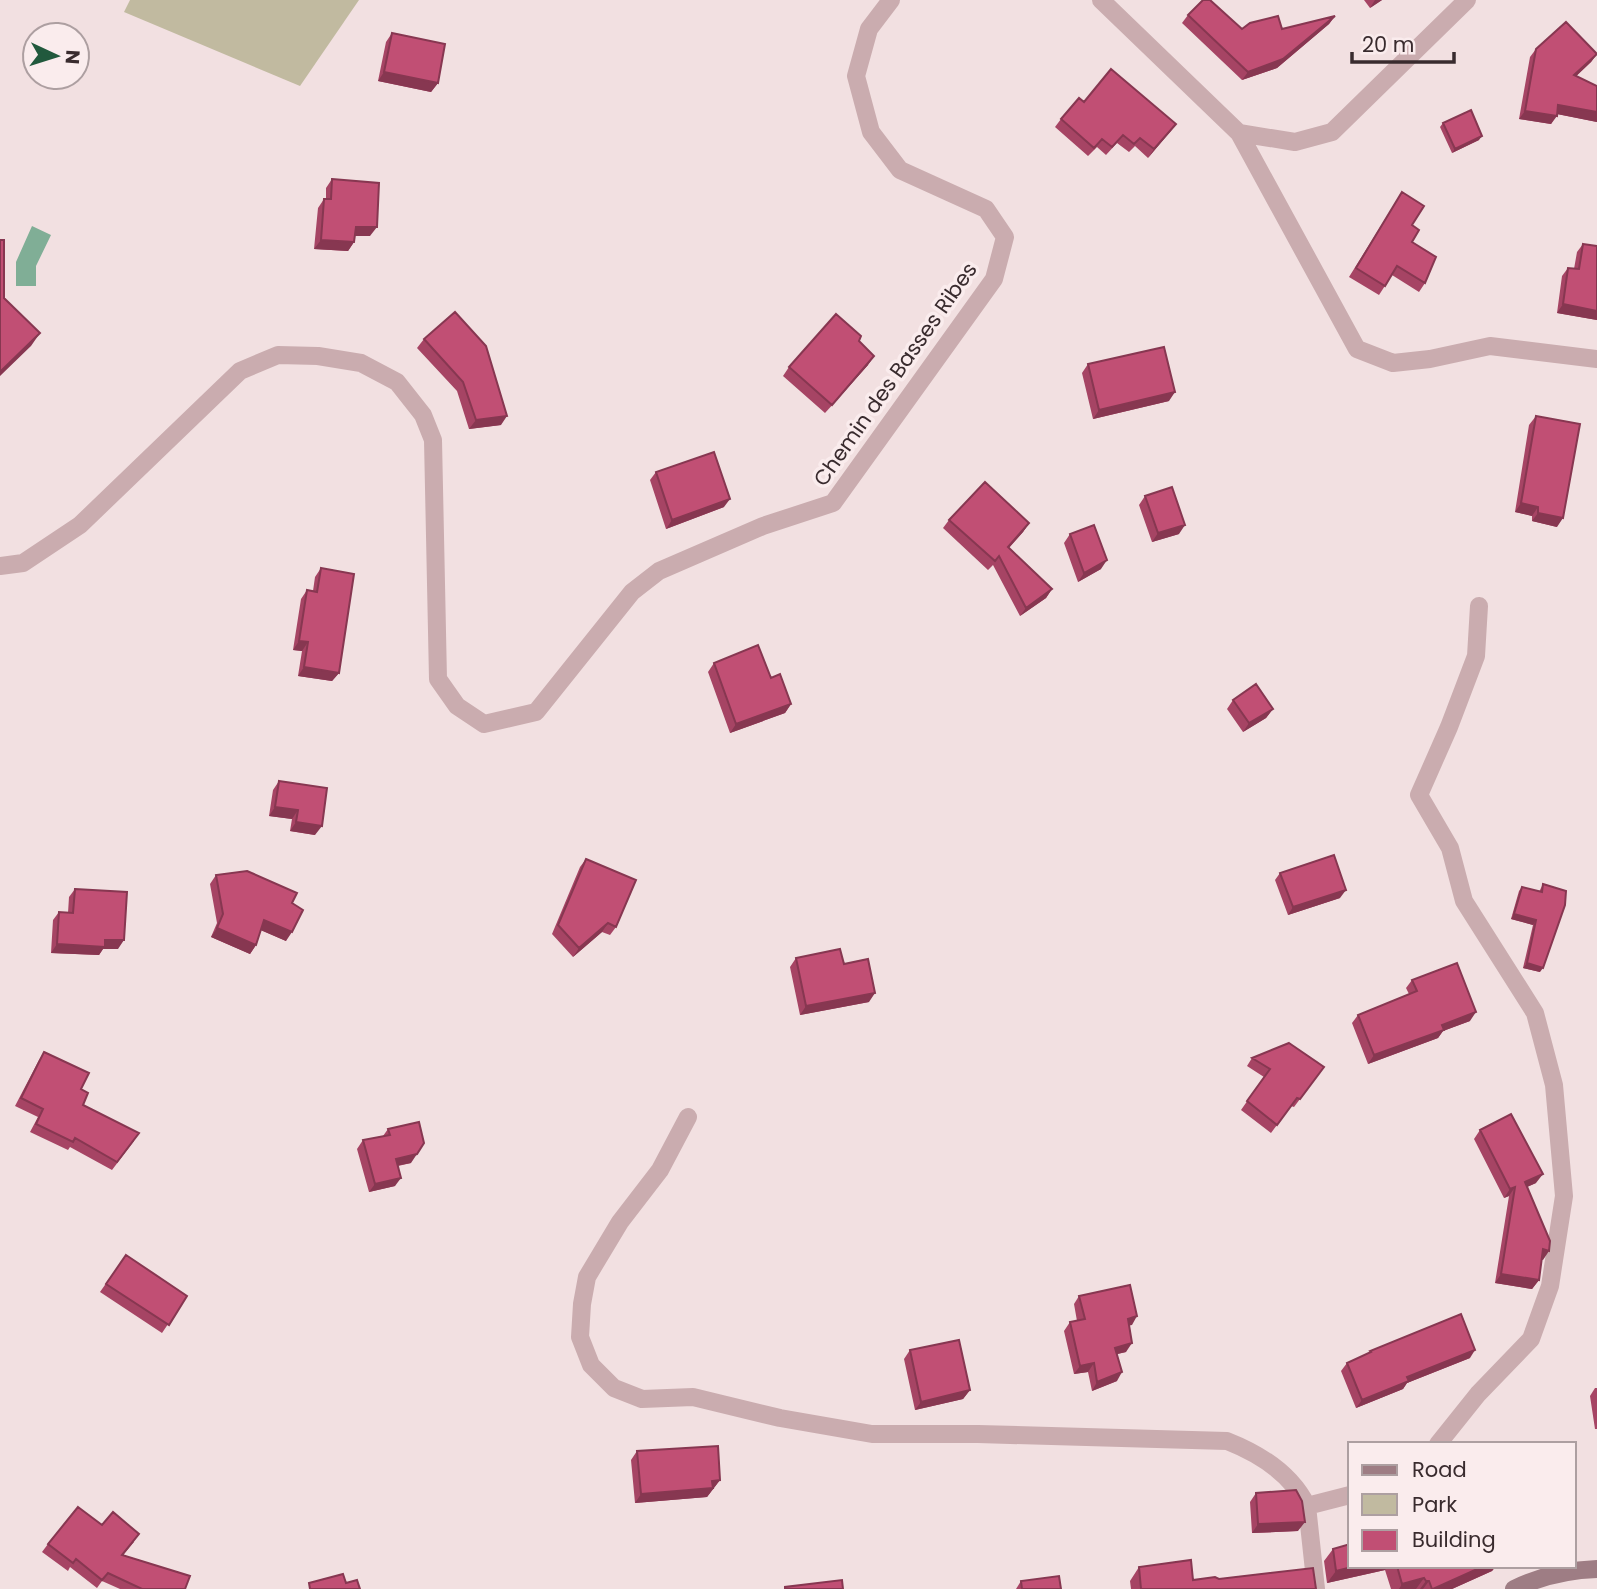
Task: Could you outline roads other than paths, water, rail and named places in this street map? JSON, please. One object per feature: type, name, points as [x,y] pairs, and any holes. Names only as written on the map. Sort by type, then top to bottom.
[{"type":"main road","points":[[1514,1589],[1540,1577],[1597,1569]]},
{"type":"street","name":"Chemin des Basses Ribes","points":[[0,566],[23,563],[80,525],[240,371],[278,355],[318,356],[361,363],[397,382],[423,415],[433,440],[438,679],[457,706],[484,724],[536,712],[632,592],[659,571],[763,526],[833,503],[994,279],[1005,237],[986,209],[900,170],[871,132],[856,76],[869,29],[891,0]]},
{"type":"street","points":[[1101,0],[1239,133],[1357,349],[1393,363],[1430,359],[1490,346],[1597,359]]},
{"type":"street","points":[[1239,133],[1295,142],[1332,132],[1467,0]]},
{"type":"street","points":[[1440,1442],[1478,1394],[1531,1339],[1550,1286],[1564,1196],[1554,1085],[1535,1013],[1464,901],[1450,848],[1419,795],[1476,656],[1479,606]]},
{"type":"street","points":[[688,1117],[660,1170],[620,1222],[587,1277],[580,1337],[591,1365],[614,1388],[642,1399],[693,1397],[780,1418],[872,1434],[1227,1441],[1250,1450],[1287,1476],[1301,1495],[1307,1506],[1316,1589]]},
{"type":"street","points":[[1307,1506],[1348,1496]]}]
